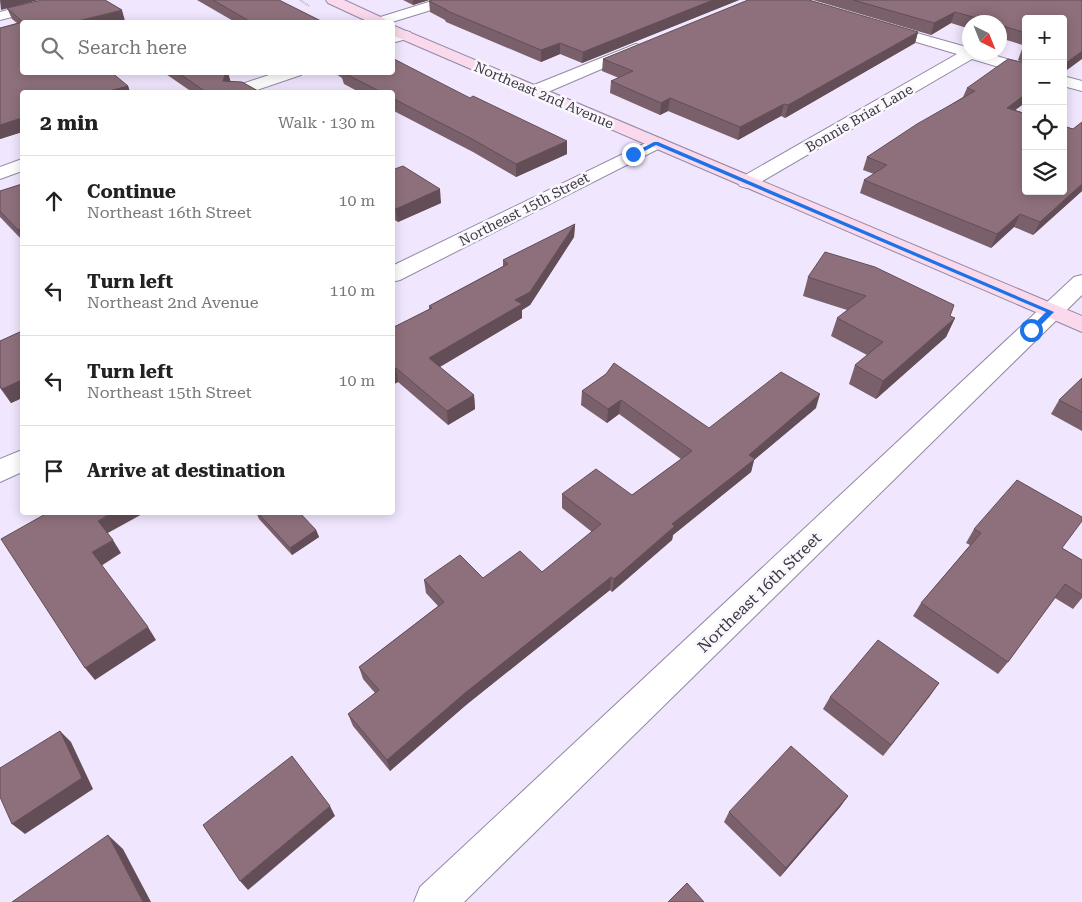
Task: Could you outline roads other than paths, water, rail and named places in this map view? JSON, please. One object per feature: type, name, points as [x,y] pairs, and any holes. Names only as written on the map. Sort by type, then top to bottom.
[{"type":"street","points":[[0,16],[64,0]]},
{"type":"street","points":[[333,0],[375,20]]},
{"type":"street","points":[[385,20],[448,0]]},
{"type":"street","points":[[866,22],[962,51]]},
{"type":"street","name":"Northeast 2nd Avenue","points":[[397,34],[1082,325]]},
{"type":"street","points":[[535,91],[646,46]]},
{"type":"street","name":"Bonnie Briar Lane","points":[[747,182],[962,58]]},
{"type":"street","points":[[993,60],[1022,69]]},
{"type":"street","points":[[242,90],[286,75]]},
{"type":"street","points":[[1067,82],[1082,86]]},
{"type":"street","name":"Northeast 15th Street","points":[[395,274],[656,143]]},
{"type":"street","points":[[0,173],[20,166]]},
{"type":"street","name":"Northeast 16th Street","points":[[436,902],[1082,282]]},
{"type":"street","points":[[0,471],[20,461]]}]
